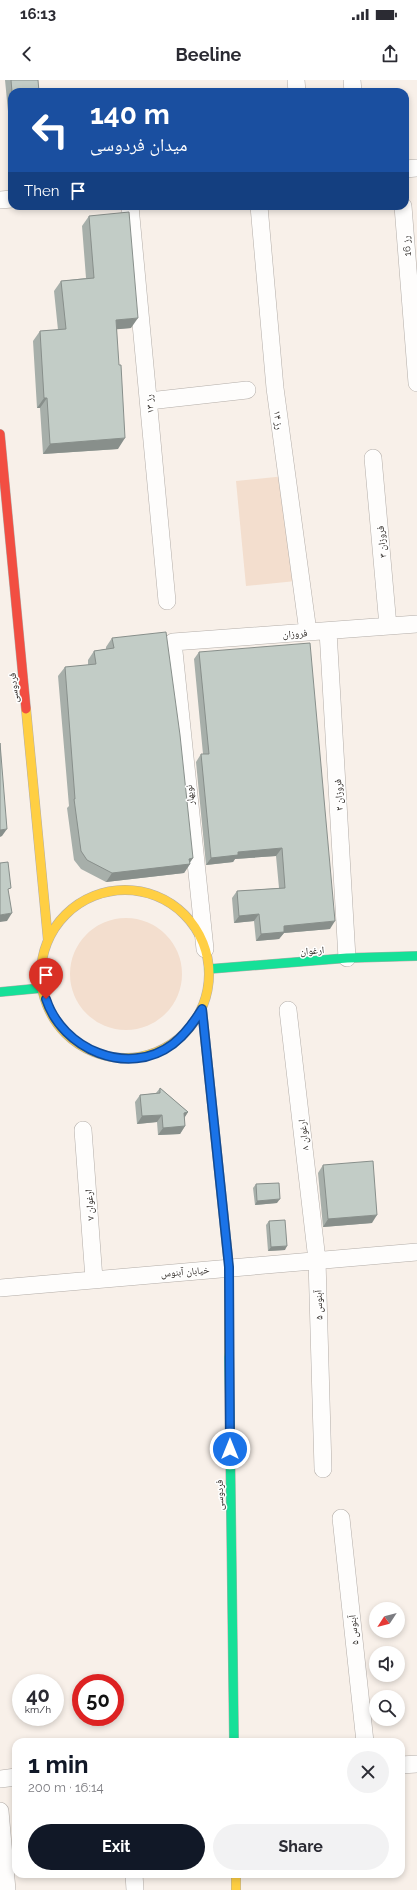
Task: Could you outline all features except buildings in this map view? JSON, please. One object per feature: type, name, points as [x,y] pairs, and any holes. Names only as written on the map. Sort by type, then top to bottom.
[{"type":"main road","name":"فردوسی","points":[[0,434],[48,940]]},
{"type":"main road","points":[[130,890],[154,895],[177,907],[194,926],[205,949],[209,969],[208,989],[202,1009],[189,1029],[172,1045],[150,1055],[127,1058],[103,1055],[81,1046],[63,1030],[50,1011],[42,988],[42,964],[48,940],[62,919],[81,902],[104,893],[130,890]]},
{"type":"main road","name":"ارغوان","points":[[209,969],[347,958],[417,956]]},
{"type":"main road","points":[[0,992],[42,988]]},
{"type":"main road","name":"فردوسی","points":[[202,1009],[229,1267],[230,1479],[234,1738]]},
{"type":"main road","points":[[236,1878],[236,1890]]},
{"type":"street","name":"رز ۱۳","points":[[130,210],[168,601]]},
{"type":"street","name":"رز ۱۴","points":[[259,210],[275,388],[308,632]]},
{"type":"street","name":"رز 16","points":[[403,210],[417,383]]},
{"type":"street","points":[[149,401],[247,390]]},
{"type":"street","name":"فروزان ۳","points":[[373,458],[388,626]]},
{"type":"street","name":"فروزان","points":[[172,642],[417,624]]},
{"type":"street","name":"فروزان ۲","points":[[328,631],[347,958]]},
{"type":"street","name":"نوبهار","points":[[172,642],[205,949]]},
{"type":"street","name":"ارغوان ۸","points":[[288,1010],[317,1260]]},
{"type":"street","name":"ارغوان ۷","points":[[83,1130],[94,1279]]},
{"type":"street","name":"خیابان آبنوس","points":[[0,1288],[229,1267],[417,1252]]},
{"type":"street","name":"آبنوس ۵","points":[[317,1260],[323,1469]]},
{"type":"street","name":"آبنوس ۵","points":[[341,1518],[365,1738]]},
{"type":"street","points":[[405,1765],[417,1764]]},
{"type":"street","points":[[0,1778],[12,1778]]},
{"type":"street","points":[[0,1811],[8,1890]]},
{"type":"street","points":[[134,1878],[135,1890]]},
{"type":"shaded area","points":[[285,476],[296,581],[246,586],[236,481]]},
{"type":"shaded area","points":[[126,918],[148,922],[166,934],[178,952],[182,974],[178,996],[166,1014],[148,1026],[126,1030],[104,1026],[86,1014],[74,996],[70,974],[74,952],[86,934],[104,922]]},
{"type":"traffic: fast","points":[[209,969],[347,958],[417,956]]},
{"type":"traffic: fast","points":[[0,992],[42,988]]},
{"type":"traffic: fast","points":[[229,1355],[234,1738]]},
{"type":"traffic: slow","points":[[26,709],[48,940]]},
{"type":"traffic: slow","points":[[125,890],[149,894],[164,900],[178,909],[190,921],[199,935],[205,950],[209,974],[205,998],[199,1013],[190,1027],[178,1039],[164,1048],[149,1054],[125,1058],[101,1054],[86,1048],[72,1039],[60,1027],[51,1013],[45,998],[41,974],[45,950],[51,935],[60,921],[72,909],[86,900],[101,894],[125,890]]},
{"type":"traffic: slow","points":[[202,1009],[229,1267],[229,1355]]},
{"type":"traffic: slow","points":[[236,1878],[236,1890]]},
{"type":"traffic: jam","points":[[0,434],[26,709]]},
{"type":"route","points":[[46,999],[50,1011],[63,1030],[81,1046],[103,1055],[127,1058],[150,1055],[172,1045],[189,1029],[202,1009],[229,1267],[230,1449]]}]
